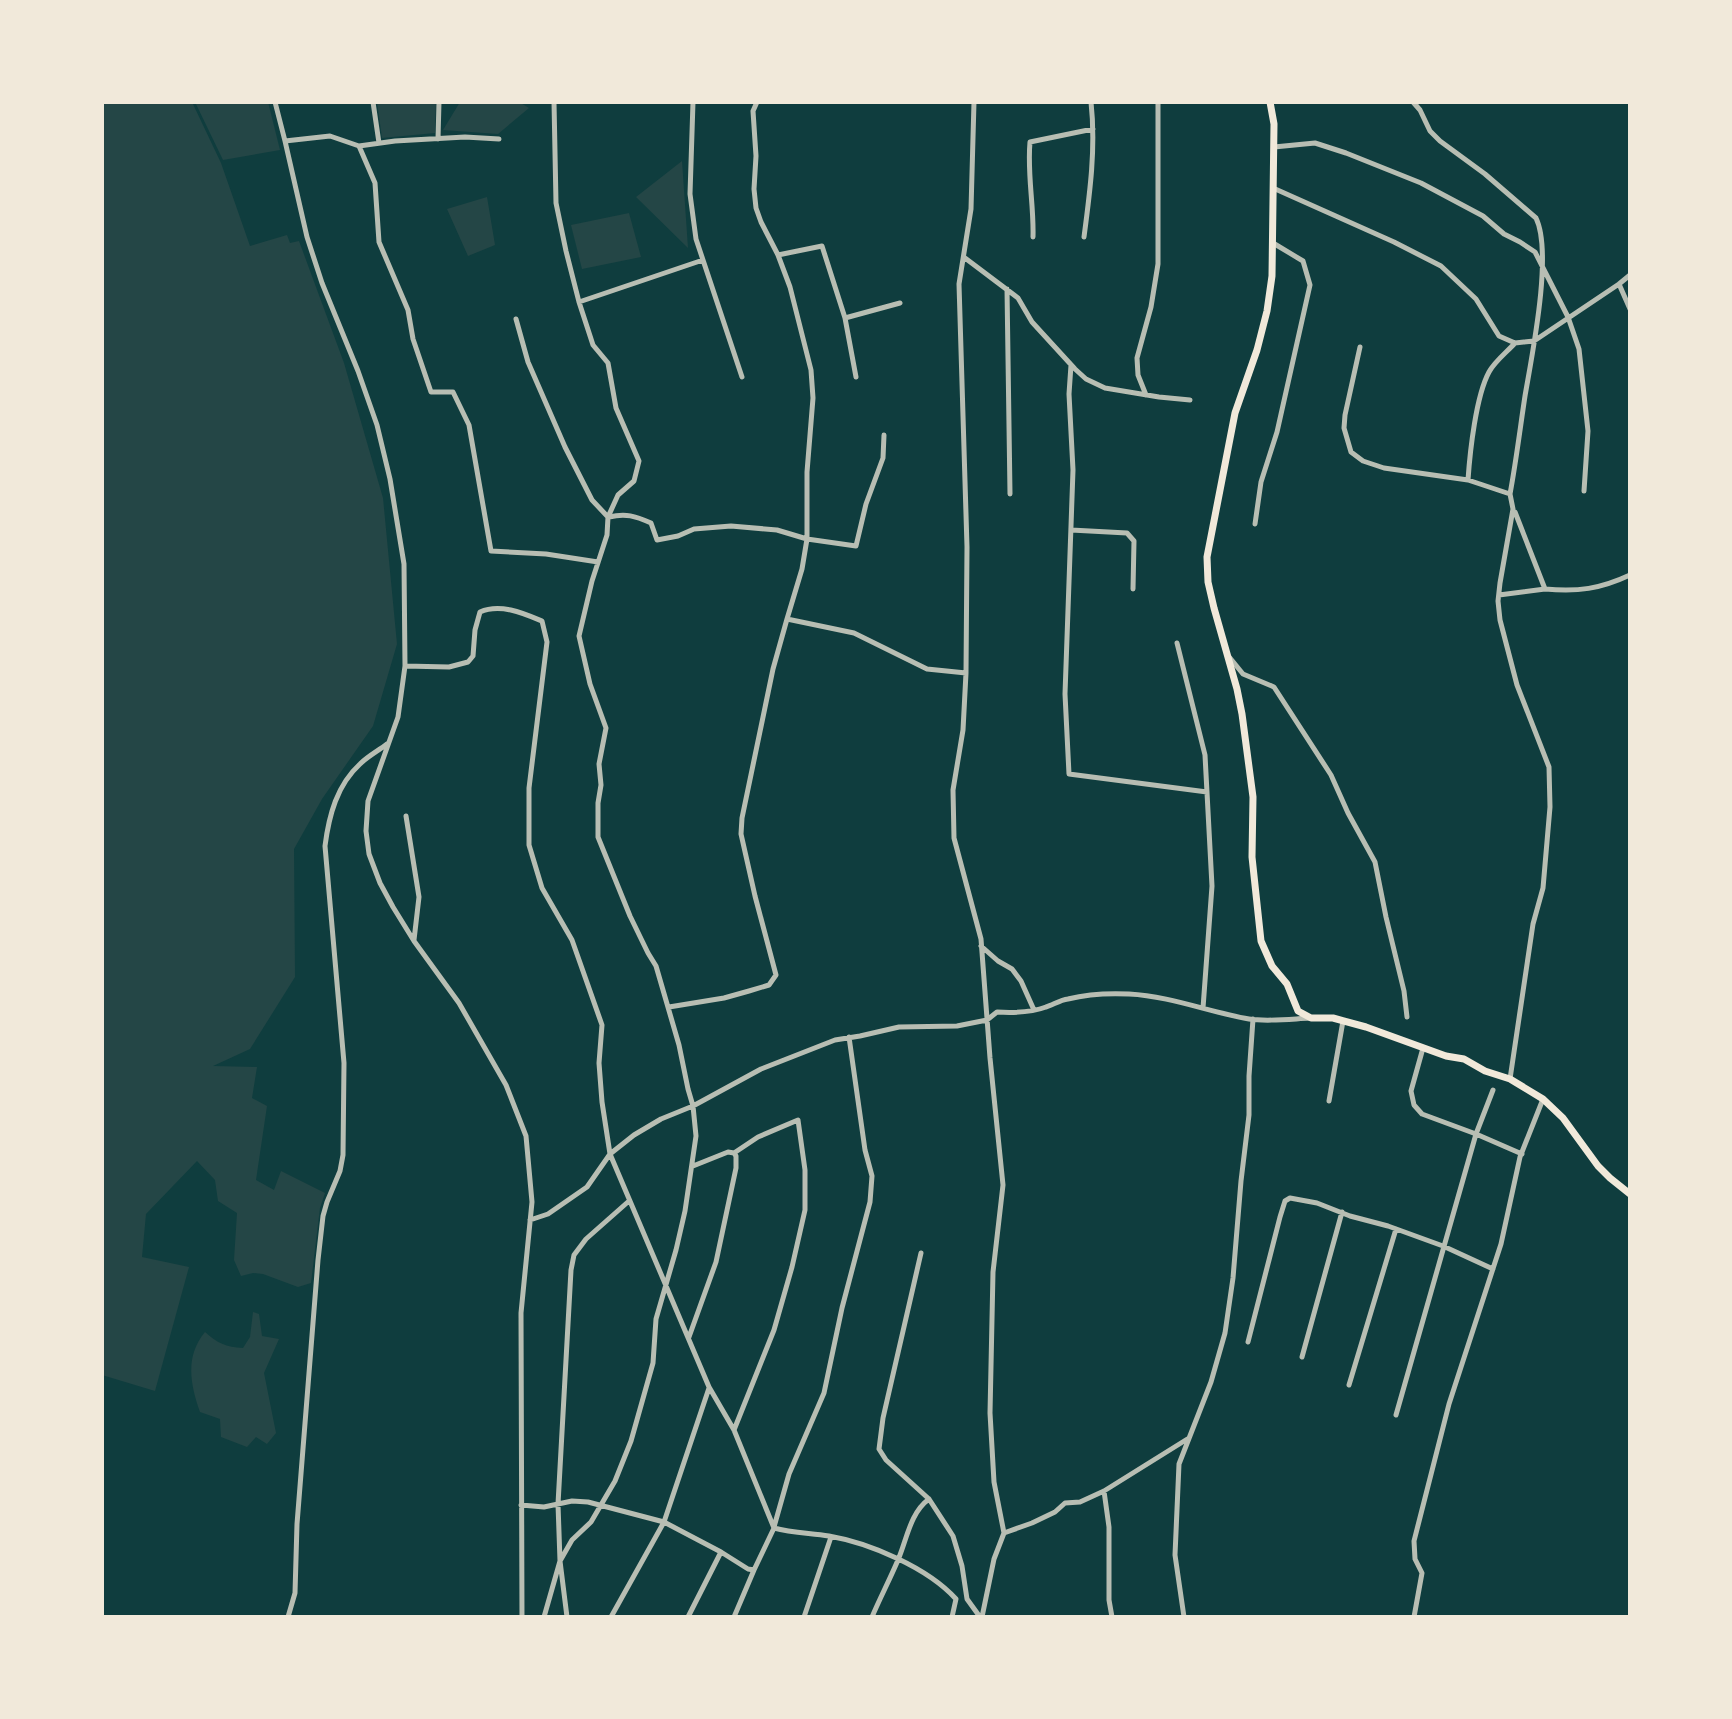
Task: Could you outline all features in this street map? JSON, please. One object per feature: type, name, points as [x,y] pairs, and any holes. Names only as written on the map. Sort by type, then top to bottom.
[{"type":"main road","points":[[1270,102],[1274,124],[1272,276],[1257,350],[1235,413],[1207,557],[1208,582],[1240,702],[1250,772],[1253,797],[1252,857],[1261,941],[1272,966],[1287,984],[1298,1011],[1311,1018],[1333,1018],[1446,1056],[1464,1059],[1485,1071],[1510,1079],[1543,1099],[1563,1118],[1598,1166],[1630,1194]]},
{"type":"street","points":[[275,102],[307,237],[377,425],[390,479],[404,564],[405,666],[398,717],[368,801],[366,831],[369,854],[380,883],[414,941],[459,1003],[506,1085],[526,1136],[532,1202],[521,1313],[522,1617]]},
{"type":"street","points":[[373,102],[379,143]]},
{"type":"street","points":[[438,139],[439,102]]},
{"type":"street","points":[[544,1617],[560,1561],[572,1540],[591,1522],[625,1458],[653,1363],[656,1319],[685,1211],[696,1136],[693,1106],[656,966],[630,916],[598,837],[599,764],[606,728],[590,684],[579,636],[607,535],[608,517],[618,495],[634,481],[639,461],[616,408],[608,363],[593,345],[579,302],[556,203],[554,102]]},
{"type":"street","points":[[693,102],[690,194],[696,239],[742,377]]},
{"type":"street","points":[[669,1007],[749,991],[769,985],[776,975],[741,834],[742,818],[773,669],[802,569],[807,539],[807,472],[813,398],[811,370],[790,287],[756,208],[753,111],[757,102]]},
{"type":"street","points":[[974,102],[971,209],[959,284],[967,547],[966,673],[963,730],[953,790],[954,838],[981,939],[1003,1185],[993,1272],[990,1413],[994,1482],[1004,1533],[994,1559],[981,1617]]},
{"type":"street","points":[[1084,237],[1091,183],[1091,102]]},
{"type":"street","points":[[1146,395],[1138,375],[1137,358],[1151,307],[1158,264],[1158,102]]},
{"type":"street","points":[[1413,102],[1430,131],[1440,141],[1485,174],[1536,218],[1543,265],[1510,494],[1545,589]]},
{"type":"street","points":[[1033,237],[1034,216],[1028,165],[1030,142],[1093,129]]},
{"type":"street","points":[[285,141],[330,136],[359,146],[465,137],[499,139]]},
{"type":"street","points":[[1274,147],[1315,143],[1421,183],[1483,216],[1504,234],[1535,252],[1568,317],[1579,349],[1588,431],[1584,491]]},
{"type":"street","points":[[359,146],[375,183],[379,242],[408,310],[413,339],[431,392],[453,392],[469,425],[491,551],[546,554],[598,562]]},
{"type":"street","points":[[1273,188],[1441,266],[1476,299],[1499,336],[1515,343],[1534,341],[1630,275]]},
{"type":"street","points":[[1255,524],[1261,482],[1277,432],[1310,285],[1303,261],[1272,242]]},
{"type":"street","points":[[778,255],[822,246],[845,318],[856,377]]},
{"type":"street","points":[[965,258],[1018,298],[1032,322],[1086,379],[1105,388],[1190,400]]},
{"type":"street","points":[[579,302],[703,260]]},
{"type":"street","points":[[1619,284],[1630,309]]},
{"type":"street","points":[[1007,288],[1010,494]]},
{"type":"street","points":[[845,318],[900,303]]},
{"type":"street","points":[[516,319],[528,362],[565,447],[592,500],[608,517]]},
{"type":"street","points":[[1468,480],[1483,387],[1490,369],[1515,343]]},
{"type":"street","points":[[1360,347],[1345,415],[1344,428],[1351,452],[1363,461],[1384,468],[1468,480],[1510,494]]},
{"type":"street","points":[[1071,365],[1069,394],[1073,470],[1065,694],[1069,774],[1207,792]]},
{"type":"street","points":[[608,517],[621,514],[651,523],[657,540],[694,529],[731,526],[777,530],[807,539],[856,546],[866,504],[883,458],[884,435]]},
{"type":"street","points":[[1510,1079],[1533,924],[1543,888],[1550,794],[1549,767],[1517,685],[1500,620],[1499,595],[1513,509]]},
{"type":"street","points":[[1071,530],[1127,533],[1134,541],[1133,589]]},
{"type":"street","points":[[1499,595],[1545,589],[1599,588],[1630,575]]},
{"type":"street","points":[[405,666],[449,667],[468,662],[473,656],[480,612],[490,607],[520,612],[542,621],[547,642],[529,788],[529,845],[542,888],[572,940],[602,1025],[599,1063],[610,1154],[709,1387],[734,1430],[774,1528]]},
{"type":"street","points":[[787,619],[854,633],[927,669],[966,673]]},
{"type":"street","points":[[1177,643],[1205,755],[1212,886],[1203,1008]]},
{"type":"street","points":[[1226,653],[1243,674],[1274,687],[1331,775],[1375,862],[1402,979],[1407,1017]]},
{"type":"street","points":[[288,1617],[295,1593],[297,1524],[323,1216],[343,1155],[344,1063],[325,846],[328,818],[347,780],[360,764],[388,744]]},
{"type":"street","points":[[406,816],[419,897],[414,941]]},
{"type":"street","points":[[981,946],[1012,969],[1034,1010]]},
{"type":"street","points":[[530,1220],[548,1214],[587,1187],[610,1154],[661,1119],[693,1106],[761,1069],[835,1040],[899,1027],[957,1026],[987,1020],[997,1012],[1034,1010],[1064,999],[1088,995],[1134,994],[1253,1019],[1311,1018]]},
{"type":"street","points":[[1184,1617],[1175,1555],[1179,1464],[1211,1382],[1225,1333],[1249,1115],[1253,1019]]},
{"type":"street","points":[[1329,1101],[1343,1021]]},
{"type":"street","points":[[734,1617],[774,1528],[789,1474],[824,1393],[842,1308],[870,1202],[872,1176],[865,1150],[849,1037]]},
{"type":"street","points":[[1423,1048],[1411,1091],[1414,1105],[1422,1114],[1522,1154]]},
{"type":"street","points":[[1396,1415],[1476,1134],[1493,1090]]},
{"type":"street","points":[[1414,1617],[1422,1573],[1415,1559],[1414,1541],[1449,1404],[1501,1244],[1522,1154],[1543,1099]]},
{"type":"street","points":[[692,1166],[728,1152],[734,1153],[758,1137],[798,1120],[805,1170],[805,1210],[774,1330],[734,1430]]},
{"type":"street","points":[[689,1337],[716,1262],[736,1168],[734,1153]]},
{"type":"street","points":[[1248,1342],[1285,1201],[1290,1198],[1317,1203],[1396,1229],[1493,1269]]},
{"type":"street","points":[[567,1617],[560,1561],[558,1504],[571,1270],[574,1255],[586,1239],[629,1201]]},
{"type":"street","points":[[1302,1357],[1342,1212]]},
{"type":"street","points":[[1349,1385],[1396,1229]]},
{"type":"street","points":[[921,1253],[883,1418],[879,1449],[886,1460],[929,1499],[953,1536],[967,1599],[981,1617]]},
{"type":"street","points":[[611,1617],[664,1522],[709,1387]]},
{"type":"street","points":[[1004,1533],[1055,1512],[1065,1503],[1080,1502],[1104,1491],[1190,1438]]},
{"type":"street","points":[[1104,1491],[1109,1527],[1109,1600],[1112,1617]]},
{"type":"street","points":[[872,1617],[898,1559],[909,1525],[922,1504],[929,1499]]},
{"type":"street","points":[[521,1505],[544,1507],[572,1501],[588,1502],[664,1522],[754,1570]]},
{"type":"street","points":[[774,1528],[867,1545],[898,1559],[946,1588],[956,1599],[952,1617]]},
{"type":"street","points":[[804,1617],[831,1537]]},
{"type":"street","points":[[688,1617],[721,1552]]},
{"type":"shaded area","points":[[102,102],[192,102],[221,163],[250,246],[287,235],[290,243],[299,241],[344,363],[383,498],[397,644],[373,726],[322,799],[294,849],[295,977],[250,1049],[213,1066],[257,1067],[252,1098],[267,1106],[256,1180],[274,1190],[281,1171],[325,1193],[320,1208],[311,1283],[298,1287],[263,1274],[241,1276],[234,1260],[237,1213],[218,1201],[215,1180],[197,1161],[146,1214],[142,1257],[189,1267],[155,1391],[102,1375]]},
{"type":"shaded area","points":[[195,102],[268,102],[280,150],[223,160]]},
{"type":"shaded area","points":[[377,102],[436,102],[435,133],[382,138]]},
{"type":"shaded area","points":[[460,102],[519,102],[529,108],[498,134],[443,130]]},
{"type":"shaded area","points":[[682,161],[688,248],[636,197]]},
{"type":"shaded area","points":[[487,197],[495,245],[468,256],[447,209]]},
{"type":"shaded area","points":[[629,213],[641,257],[582,269],[571,225]]},
{"type":"shaded area","points":[[253,1312],[259,1314],[262,1336],[279,1339],[264,1373],[276,1433],[267,1444],[256,1437],[247,1447],[221,1437],[220,1419],[200,1412],[191,1370],[194,1351],[205,1332],[222,1344],[243,1348],[250,1337]]}]
